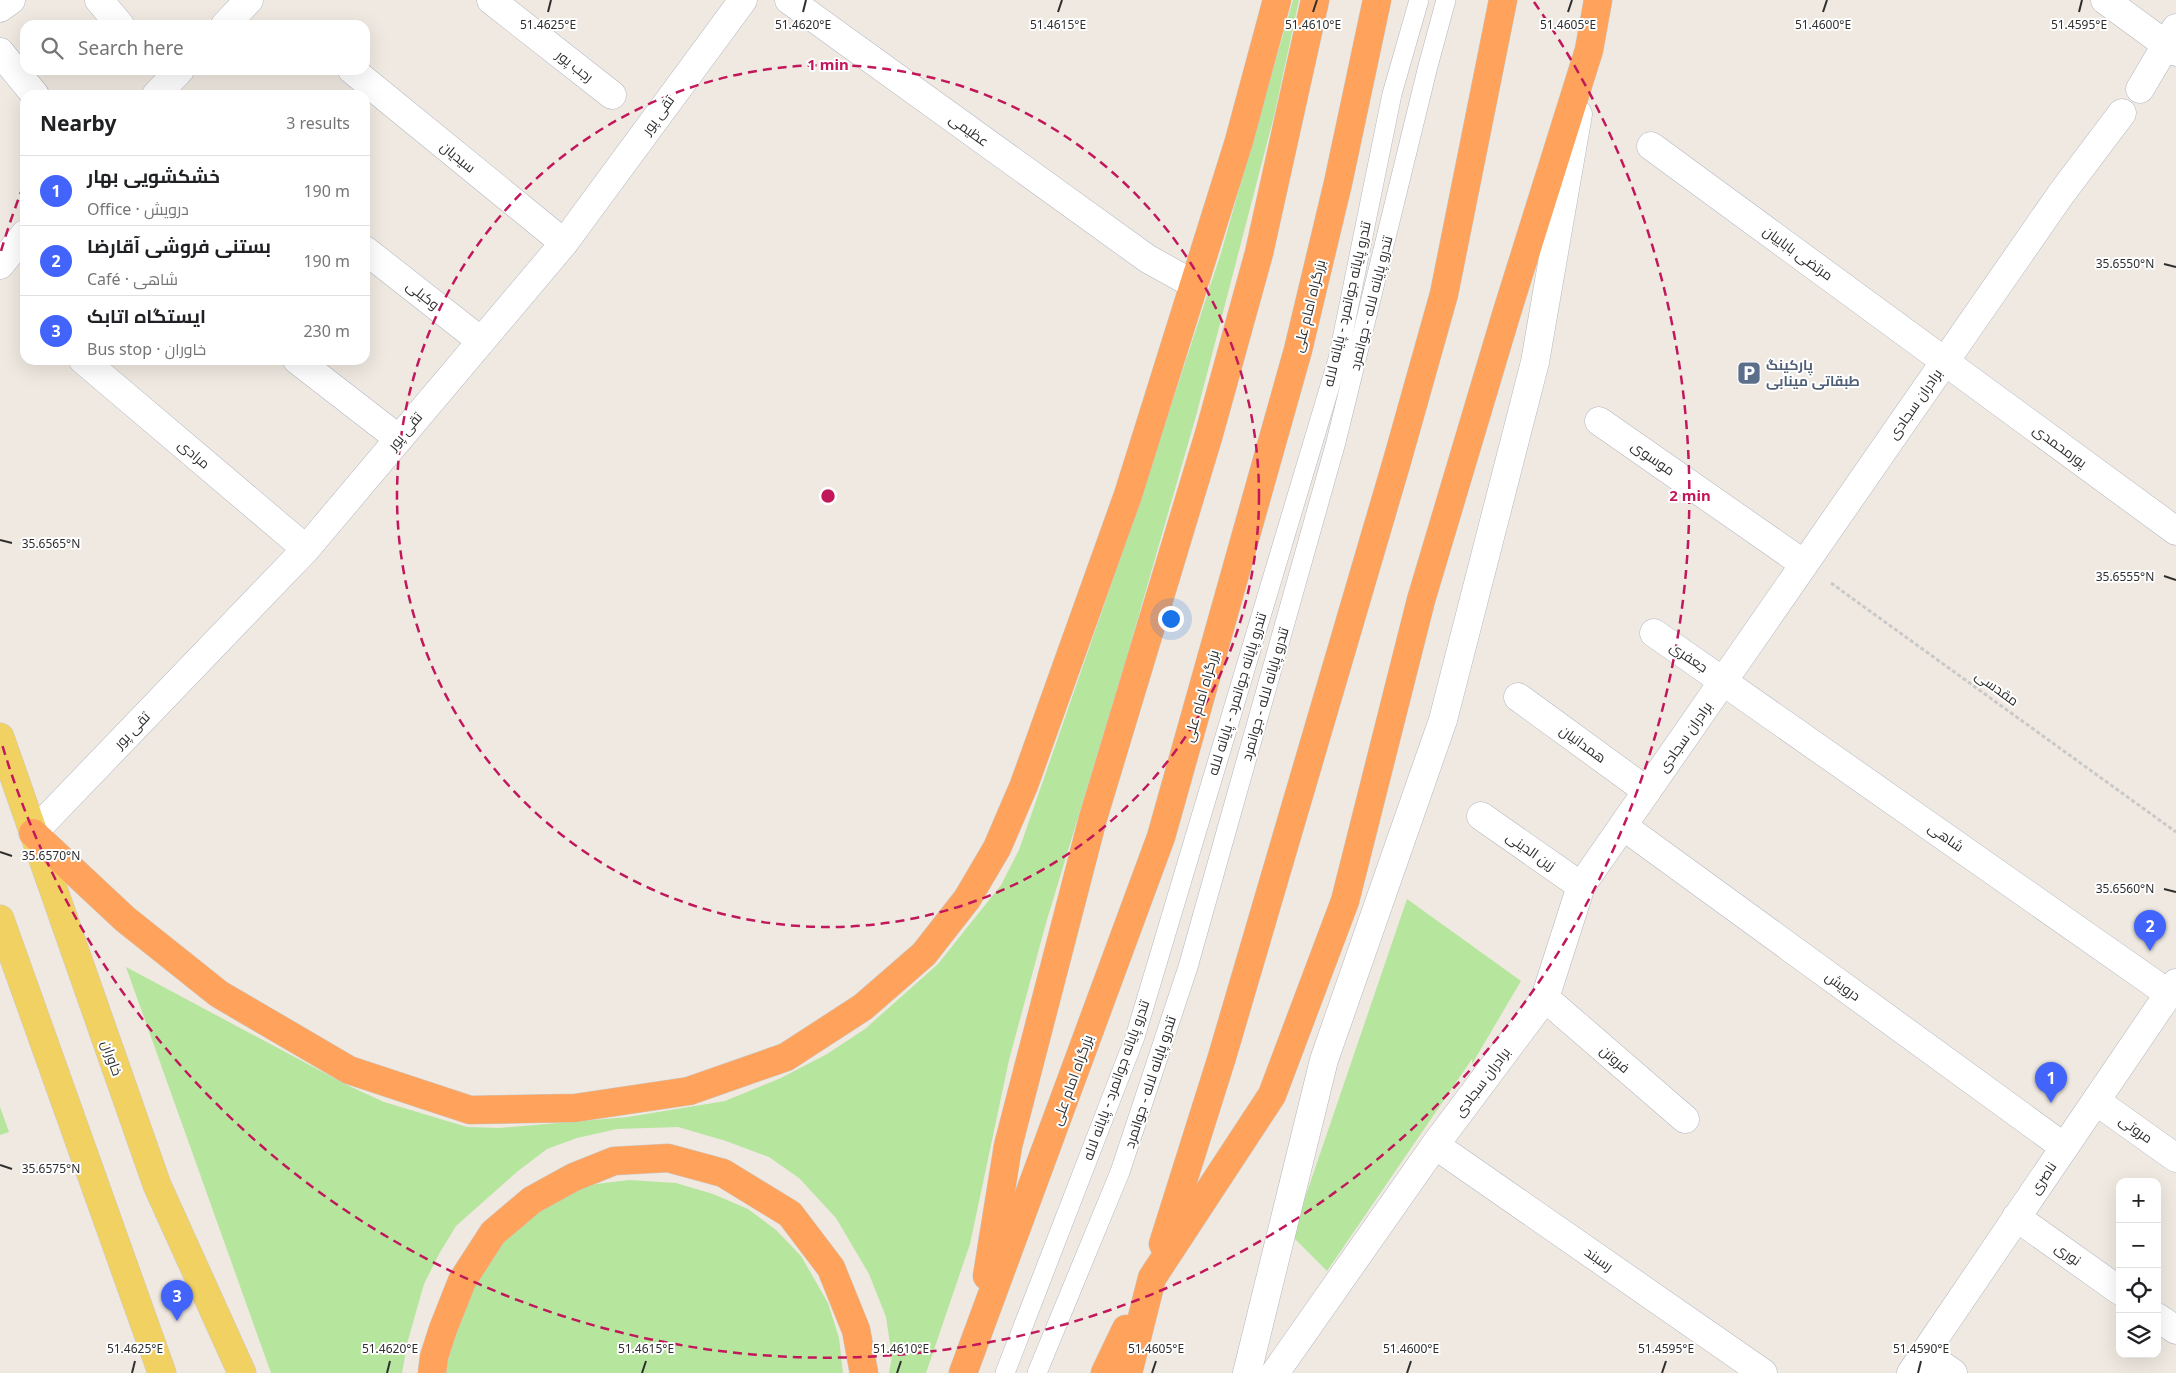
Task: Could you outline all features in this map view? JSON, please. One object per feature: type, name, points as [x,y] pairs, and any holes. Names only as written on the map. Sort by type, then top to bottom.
[{"type":"highway","points":[[33,833],[126,919],[219,994],[349,1070],[470,1110],[576,1108],[689,1091],[786,1056],[863,1008],[924,954],[967,899],[997,848],[1024,785],[1128,495],[1239,141],[1277,0]]},
{"type":"highway","points":[[976,1341],[1008,1146],[1093,818],[1209,434],[1259,253],[1315,0]]},
{"type":"highway","name":"بزرگراه امام علی","points":[[963,1373],[1161,837],[1298,350],[1338,183],[1377,0]]},
{"type":"highway","points":[[1128,1373],[1152,1278],[1222,1057],[1439,313],[1503,0]]},
{"type":"highway","points":[[1105,1373],[1152,1278],[1272,1095],[1345,901],[1421,600],[1506,315],[1589,50],[1598,0]]},
{"type":"highway","points":[[432,1373],[437,1348],[462,1281],[493,1233],[532,1200],[574,1177],[614,1161],[668,1158],[723,1173],[790,1214],[831,1268],[856,1330],[864,1373]]},
{"type":"main road","name":"خاوران","points":[[0,737],[157,1186],[242,1373]]},
{"type":"main road","points":[[0,919],[162,1373]]},
{"type":"street","points":[[0,8],[11,0]]},
{"type":"street","points":[[99,0],[116,20]]},
{"type":"street","points":[[230,20],[249,0]]},
{"type":"street","name":"رجب پور","points":[[491,0],[612,95]]},
{"type":"street","name":"عظیمی","points":[[789,0],[1148,259],[1195,286]]},
{"type":"street","points":[[2105,0],[2172,41],[2140,89]]},
{"type":"street","name":"تقی پور","points":[[33,833],[306,549],[564,243],[736,2]]},
{"type":"street","points":[[1247,1373],[1324,1060],[1443,720],[1535,362],[1589,50]]},
{"type":"street","points":[[0,52],[31,90]]},
{"type":"street","points":[[161,90],[175,75]]},
{"type":"street","name":"سیدیان","points":[[358,75],[564,243]]},
{"type":"street","name":"برادران سجادی","points":[[1275,1373],[1435,1145],[1546,998],[1581,886],[2061,194],[2122,113]]},
{"type":"street","name":"مرتضی باباییان","points":[[1651,146],[1945,361]]},
{"type":"street","points":[[0,264],[20,240]]},
{"type":"street","name":"وکیلی","points":[[370,254],[481,341]]},
{"type":"street","name":"پورمحمدی","points":[[1945,361],[2176,531]]},
{"type":"street","name":"مرادی","points":[[89,365],[306,549]]},
{"type":"street","points":[[303,365],[399,439]]},
{"type":"street","name":"موسوی","points":[[1599,421],[1804,564]]},
{"type":"street","name":"جعفری","points":[[1654,633],[1724,680]]},
{"type":"street","name":"شاهی","points":[[1724,680],[2172,989]]},
{"type":"street","name":"همدانیان","points":[[1518,697],[1647,791]]},
{"type":"street","name":"زین الدینی","points":[[1481,816],[1581,886]]},
{"type":"street","name":"درویش","points":[[1623,826],[2064,1147]]},
{"type":"street","name":"ناصری","points":[[1917,1363],[2172,989]]},
{"type":"street","name":"فروتن","points":[[1546,998],[1685,1120]]},
{"type":"street","name":"مروتی","points":[[2096,1101],[2176,1158]]},
{"type":"street","name":"رسبند","points":[[1435,1145],[1763,1373]]},
{"type":"street","name":"نوری","points":[[2016,1218],[2116,1288]]},
{"type":"street","points":[[2161,1320],[2176,1330]]},
{"type":"street","points":[[1917,1363],[1953,1373]]},
{"type":"lane","name":"تندرو پایانه جوانمرد - پایانه لاله","points":[[1005,1373],[1138,1027],[1338,359],[1392,94],[1419,0]]},
{"type":"lane","name":"تندرو پایانه لاله - جوانمرد","points":[[1037,1373],[1120,1172],[1188,967],[1336,442],[1428,66],[1446,0]]},
{"type":"path","name":"مقدسی","points":[[1804,564],[2176,832]]},
{"type":"green space","points":[[1293,0],[1299,0],[1274,116],[1196,416],[1127,656],[1046,923],[1009,1060],[970,1244],[926,1373],[889,1373],[892,1357],[886,1317],[869,1274],[836,1218],[799,1178],[769,1157],[726,1141],[678,1127],[617,1129],[577,1138],[547,1149],[518,1171],[456,1226],[424,1284],[408,1340],[402,1373],[271,1373],[126,967],[347,1085],[384,1102],[467,1127],[499,1128],[628,1117],[725,1101],[781,1078],[827,1054],[865,1029],[938,964],[1001,885],[1019,850],[1134,519],[1221,253]]},
{"type":"green space","points":[[1407,899],[1521,981],[1472,1064],[1472,1059],[1327,1271],[1292,1236]]},
{"type":"green space","points":[[0,1107],[9,1132],[0,1135]]},
{"type":"green space","points":[[629,1180],[676,1183],[713,1194],[748,1209],[776,1230],[801,1256],[828,1303],[839,1338],[843,1373],[444,1373],[469,1293],[500,1243],[530,1215],[570,1192],[596,1184]]},
{"type":"place","name":"پارکینگ طبقاتی مینابی","points":[[1749,373]]},
{"type":"place","name":"بستنی فروشی آقارضا","points":[[2150,951]]},
{"type":"place","name":"خشکشویی بهار","points":[[2051,1103]]},
{"type":"place","name":"ایستگاه اتابک","points":[[177,1321]]}]
